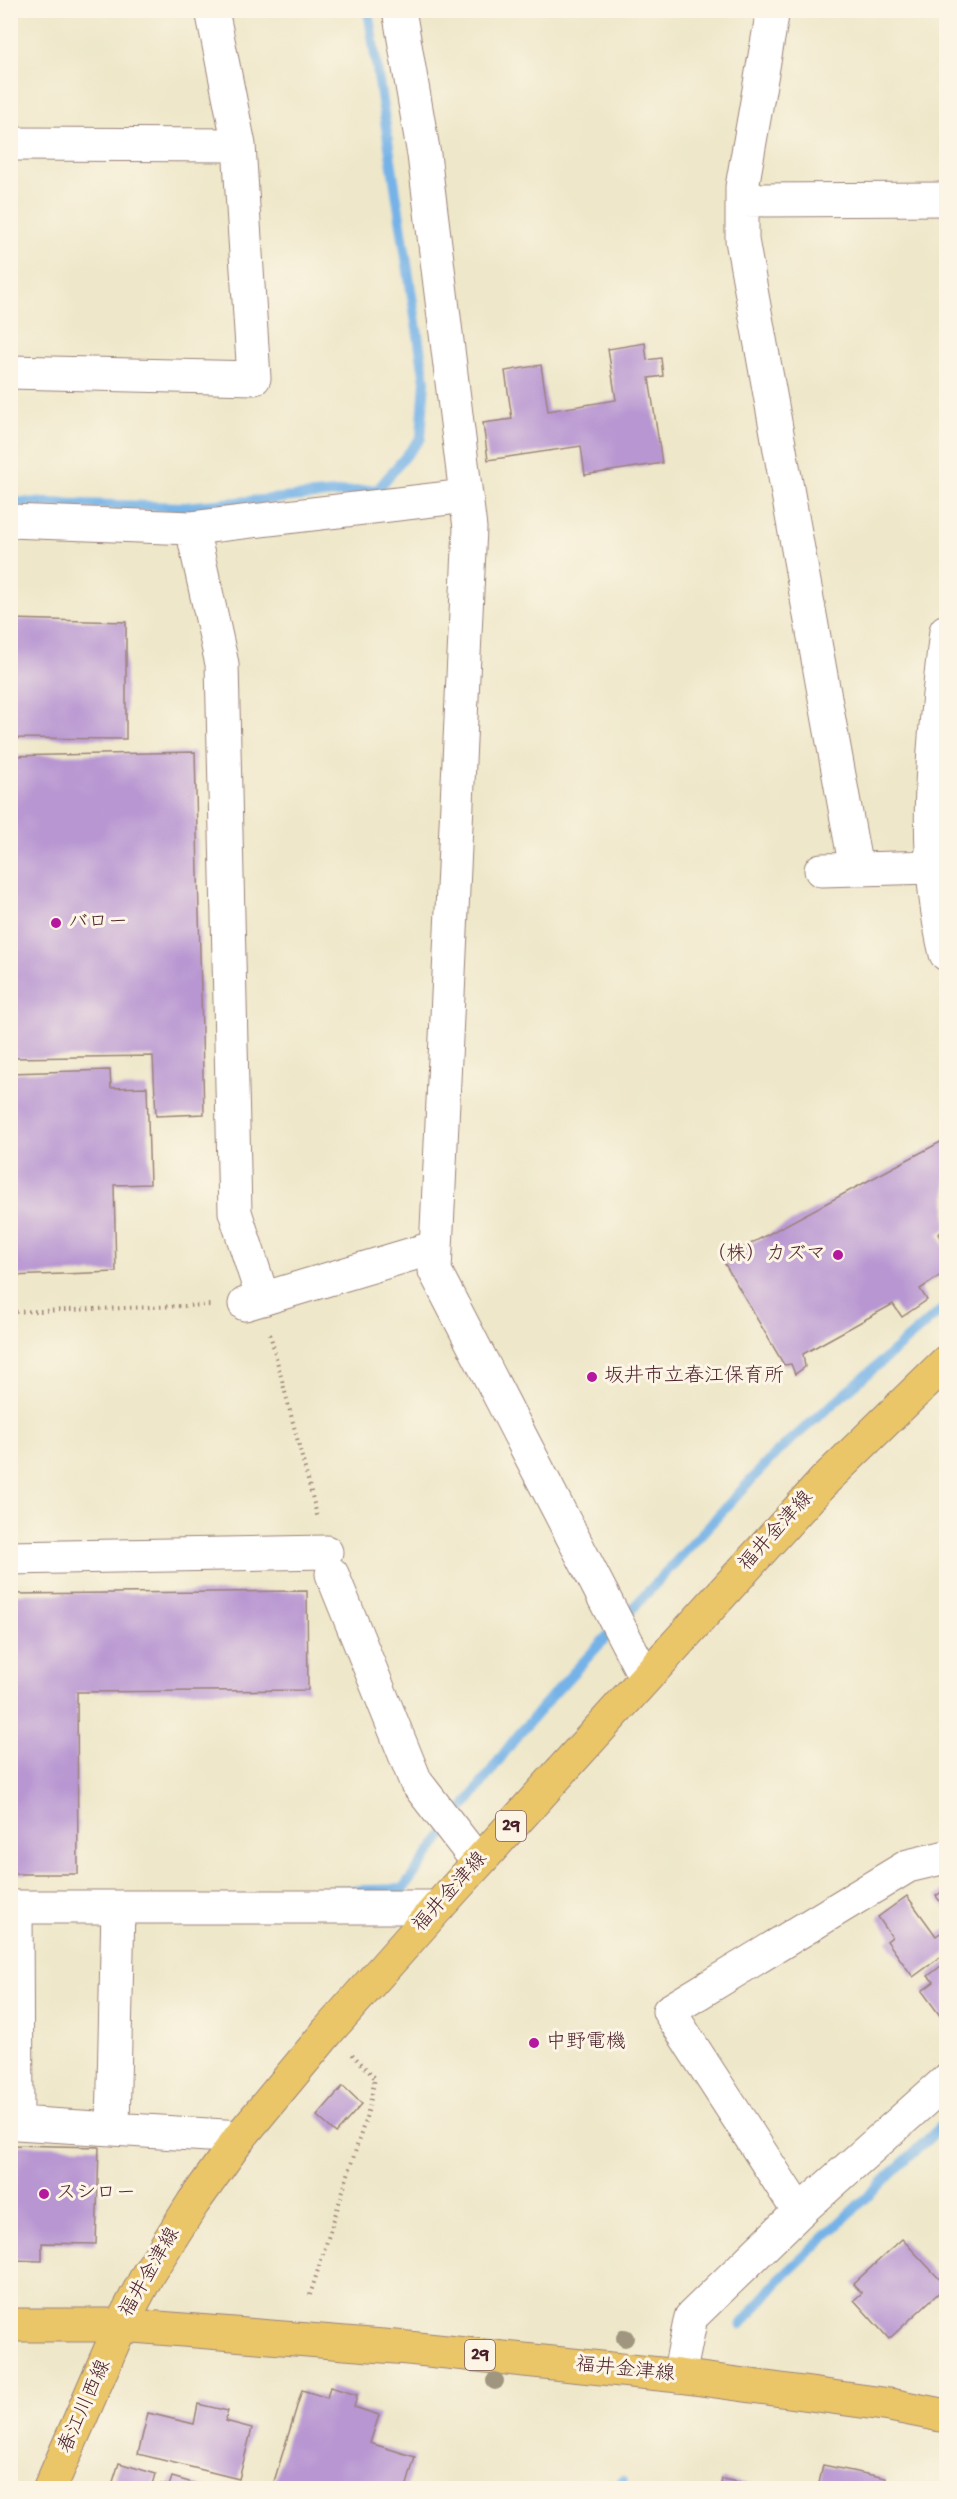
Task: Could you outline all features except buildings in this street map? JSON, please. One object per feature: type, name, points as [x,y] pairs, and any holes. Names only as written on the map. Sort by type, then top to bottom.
[{"type":"main road","name":"福井金津線","points":[[121,2325],[168,2241],[240,2137],[328,2031],[478,1862],[825,1480],[946,1362]]},
{"type":"main road","name":"福井金津線","points":[[10,2325],[121,2325],[408,2348],[679,2376],[890,2404],[946,2416]]},
{"type":"main road","name":"春江川西線","points":[[50,2488],[121,2325]]},
{"type":"street","points":[[10,372],[254,378],[239,145],[212,10]]},
{"type":"street","points":[[399,10],[424,155],[466,495],[469,540],[435,1271],[645,1677]]},
{"type":"street","points":[[773,10],[742,187],[742,240],[856,869]]},
{"type":"street","points":[[10,144],[239,145]]},
{"type":"street","points":[[742,200],[946,199]]},
{"type":"street","points":[[10,521],[192,528],[466,495]]},
{"type":"street","points":[[192,528],[222,664],[236,1212],[254,1301],[436,1247]]},
{"type":"street","points":[[946,631],[933,741],[938,874],[946,954]]},
{"type":"street","points":[[821,870],[856,869],[938,874]]},
{"type":"street","points":[[10,1558],[329,1563],[416,1782],[478,1862]]},
{"type":"street","points":[[799,2212],[669,2011],[908,1866],[946,1857]]},
{"type":"street","points":[[240,2137],[17,2124],[13,1907],[438,1907]]},
{"type":"street","points":[[113,2129],[118,1907]]},
{"type":"street","points":[[679,2376],[692,2317],[799,2212],[946,2081]]},
{"type":"path","points":[[10,1312],[254,1301],[267,1325],[329,1563]]},
{"type":"path","points":[[310,2295],[369,2108],[375,2078],[328,2031]]},
{"type":"waterway","points":[[10,502],[185,507],[378,489],[421,438],[425,381],[368,10]]},
{"type":"waterway","points":[[333,1891],[403,1889],[514,1740],[776,1453],[946,1306]]},
{"type":"waterway","points":[[741,2325],[777,2282],[946,2122]]},
{"type":"waterway","points":[[617,2488],[623,2481]]},
{"type":"place","name":"バロー","points":[[56,923]]},
{"type":"place","name":"（株）カズマ","points":[[838,1255]]},
{"type":"place","name":"坂井市立春江保育所","points":[[592,1377]]},
{"type":"place","name":"中野電機","points":[[534,2043]]},
{"type":"place","name":"スシロー","points":[[44,2194]]}]
